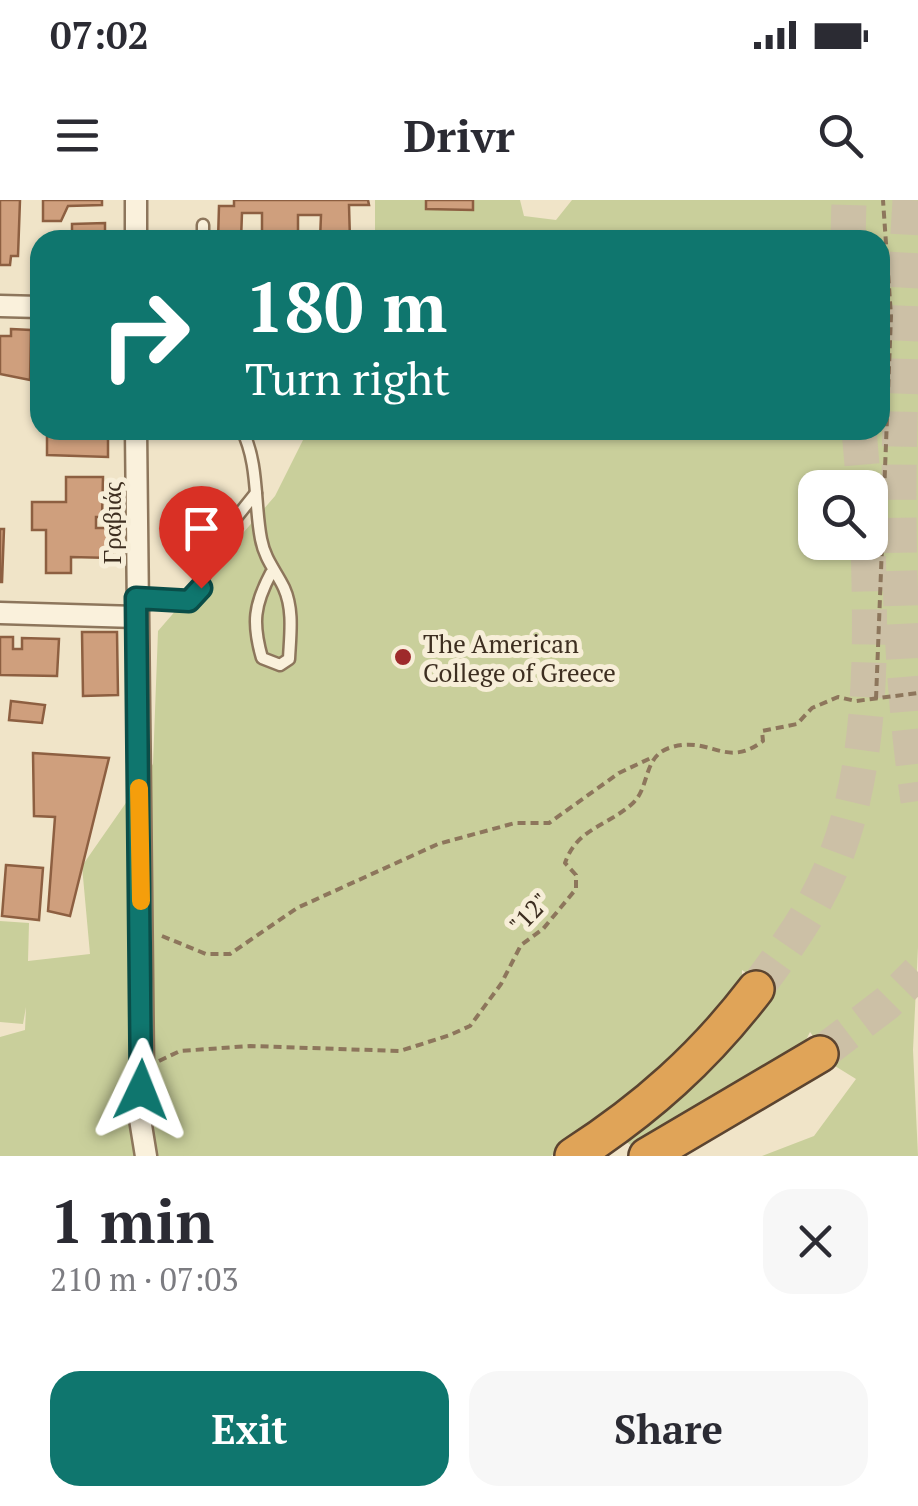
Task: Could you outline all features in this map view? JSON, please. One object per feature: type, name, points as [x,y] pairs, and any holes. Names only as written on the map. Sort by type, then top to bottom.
[{"type":"highway","points":[[573,1156],[624,1123],[678,1079],[756,988]]},
{"type":"highway","points":[[647,1156],[820,1054]]},
{"type":"street","points":[[136,200],[136,230]]},
{"type":"street","points":[[0,306],[30,307]]},
{"type":"street","name":"Γραβιάς","points":[[136,440],[143,1068],[139,1113],[146,1156]]},
{"type":"street","points":[[0,613],[136,607]]},
{"type":"lane","points":[[203,225],[203,230]]},
{"type":"lane","points":[[244,440],[257,492],[260,537],[271,572],[284,586],[291,618],[289,659],[280,665],[262,658],[253,628],[255,603],[271,572]]},
{"type":"lane","points":[[136,607],[196,598],[219,539],[257,492]]},
{"type":"path","points":[[883,200],[885,230]]},
{"type":"path","points":[[876,699],[885,440]]},
{"type":"path","points":[[156,931],[185,948],[230,954],[273,922],[320,896],[479,831],[548,822],[618,773],[669,748],[695,744],[728,756],[747,753],[763,740],[762,731],[797,724],[812,708],[838,697],[876,699],[918,693]]},
{"type":"path","name":"\"12\"","points":[[143,1068],[180,1052],[250,1046],[400,1051],[470,1026],[501,984],[521,945],[543,928],[576,889],[576,875],[565,862],[570,846],[591,827],[635,802],[653,758]]},
{"type":"green space","points":[[375,200],[520,200],[524,216],[556,220],[572,200],[918,200],[918,947],[913,1050],[918,1156],[762,1156],[814,1136],[856,1079],[835,1066],[810,1032],[804,1044],[634,1148],[623,1139],[731,1045],[776,992],[742,970],[742,979],[719,1010],[613,1117],[551,1156],[0,1156],[0,1037],[25,1030],[26,1007],[23,1024],[0,1022],[0,921],[29,923],[28,961],[90,954],[82,866],[153,764],[158,631],[275,496],[303,440],[890,440],[890,230],[375,230]]},
{"type":"building","points":[[0,200],[20,200],[18,256],[11,256],[10,265],[0,265]]},
{"type":"building","points":[[43,200],[102,200],[102,205],[68,206],[61,221],[43,221]]},
{"type":"building","points":[[234,200],[368,200],[369,205],[349,205],[350,230],[320,230],[321,215],[298,215],[298,230],[262,230],[262,213],[242,213],[241,230],[218,230],[219,206],[234,206]]},
{"type":"building","points":[[426,200],[473,200],[473,210],[426,209]]},
{"type":"building","points":[[105,223],[105,230],[72,230],[72,224]]},
{"type":"building","points":[[11,329],[30,330],[30,380],[0,374],[0,336],[11,336]]},
{"type":"building","points":[[47,440],[108,440],[108,457],[47,455]]},
{"type":"building","points":[[66,477],[103,477],[102,517],[96,517],[96,528],[112,528],[112,558],[71,557],[71,573],[46,573],[46,530],[32,530],[32,502],[66,502]]},
{"type":"building","points":[[0,529],[4,529],[2,582],[0,582]]},
{"type":"building","points":[[82,632],[117,632],[118,695],[83,696]]},
{"type":"building","points":[[0,637],[13,637],[13,649],[22,649],[22,638],[59,639],[57,676],[0,675]]},
{"type":"building","points":[[11,701],[45,705],[42,723],[9,720]]},
{"type":"building","points":[[33,753],[109,758],[70,916],[48,911],[55,817],[34,816]]},
{"type":"building","points":[[6,865],[43,868],[39,920],[2,916]]},
{"type":"tunnel","points":[[848,230],[849,200]]},
{"type":"tunnel","points":[[910,200],[902,349],[900,577],[909,728],[918,801]]},
{"type":"tunnel","points":[[860,440],[862,470]]},
{"type":"tunnel","points":[[756,989],[811,909],[848,819],[867,701],[868,560]]},
{"type":"tunnel","points":[[820,1054],[887,1003],[918,972]]},
{"type":"slow traffic","points":[[139,788],[141,901]]},
{"type":"place","name":"The American College of Greece","points":[[403,657]]},
{"type":"route","points":[[141,1090],[136,598],[189,601],[196,598],[201,588]]}]
